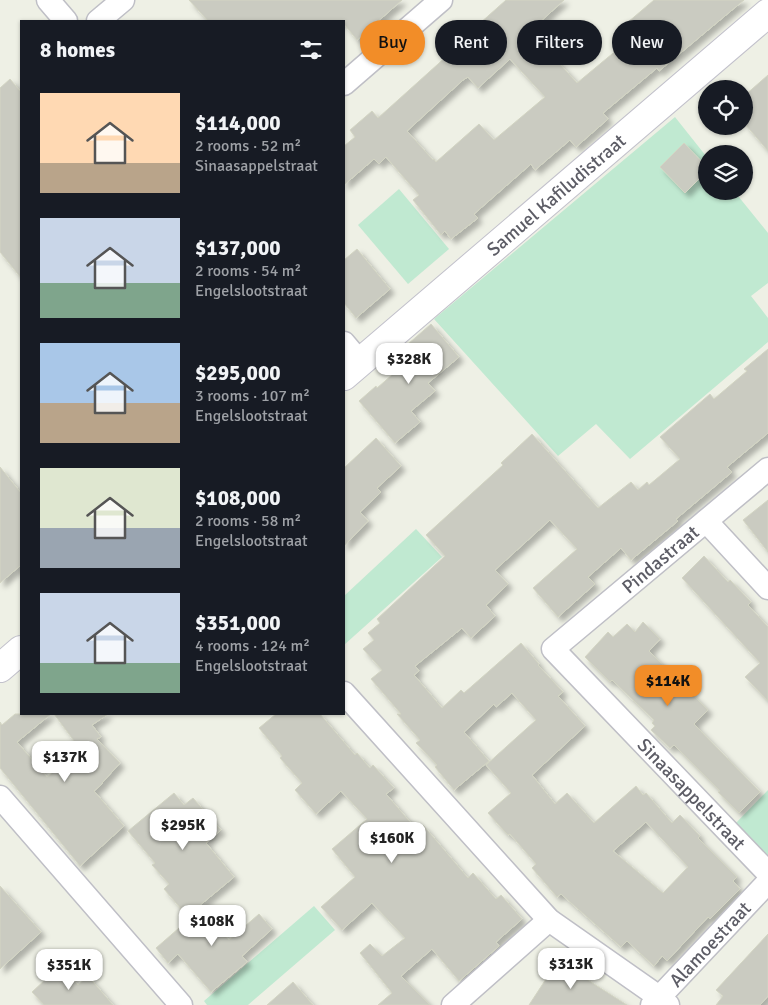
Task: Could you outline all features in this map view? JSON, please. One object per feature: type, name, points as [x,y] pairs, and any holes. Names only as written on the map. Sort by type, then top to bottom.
[{"type":"street","points":[[48,0],[65,20]]},
{"type":"street","points":[[99,20],[123,0]]},
{"type":"street","points":[[345,83],[441,0]]},
{"type":"street","name":"Samuel Kafiludistraat","points":[[349,360],[768,13]]},
{"type":"street","name":"Pindastraat","points":[[553,649],[768,469]]},
{"type":"street","points":[[706,521],[768,588]]},
{"type":"street","name":"Sinaasappelstraat","points":[[553,649],[768,873]]},
{"type":"street","points":[[0,668],[20,651]]},
{"type":"street","points":[[345,695],[550,920],[660,1002]]},
{"type":"street","points":[[0,797],[181,1005]]},
{"type":"street","name":"Alamoestraat","points":[[660,1002],[768,882]]},
{"type":"street","points":[[452,1005],[550,920]]},
{"type":"green space","points":[[675,117],[698,146],[698,200],[741,200],[768,233],[768,283],[751,296],[768,318],[768,342],[630,459],[596,424],[558,456],[434,319]]},
{"type":"green space","points":[[399,189],[449,249],[408,284],[358,225]]},
{"type":"green space","points":[[416,529],[442,557],[345,644],[345,595]]},
{"type":"green space","points":[[768,790],[768,858],[733,826]]},
{"type":"green space","points":[[314,906],[335,930],[248,1005],[207,1005],[204,1001]]},
{"type":"building","points":[[189,0],[402,0],[380,20],[360,20],[360,37],[357,40],[345,25],[345,20],[207,20]]},
{"type":"building","points":[[506,0],[564,0],[542,20],[517,20],[517,65],[561,65],[577,83],[599,65],[602,65],[602,62],[612,54],[612,65],[666,65],[659,71],[657,68],[603,113],[608,119],[576,147],[570,140],[535,170],[531,164],[474,214],[478,218],[451,239],[445,231],[441,235],[413,200],[419,195],[386,157],[379,164],[374,159],[345,184],[345,145],[355,137],[350,130],[372,111],[378,118],[437,65],[503,65],[478,88],[468,77],[463,80],[407,131],[436,162],[479,124],[494,140],[545,97],[510,59],[507,62],[507,20],[484,20]]},
{"type":"building","points":[[654,0],[744,0],[682,52],[682,20],[630,20]]},
{"type":"building","points":[[768,75],[768,151],[753,134],[753,88]]},
{"type":"building","points":[[10,79],[20,91],[20,277],[0,252],[0,88]]},
{"type":"building","points":[[684,143],[698,158],[698,180],[685,193],[660,167]]},
{"type":"building","points":[[357,249],[390,289],[356,318],[345,304],[345,259]]},
{"type":"building","points":[[431,324],[459,357],[428,383],[435,391],[411,411],[420,422],[395,443],[359,401],[416,354],[408,344]]},
{"type":"building","points":[[768,349],[768,433],[727,467],[732,472],[676,519],[678,521],[631,560],[621,548],[588,577],[595,584],[558,617],[533,588],[577,549],[550,520],[495,570],[508,584],[486,605],[495,616],[471,638],[462,628],[415,666],[419,671],[414,675],[442,708],[461,690],[464,693],[521,643],[563,692],[558,696],[585,726],[532,775],[555,804],[567,793],[594,823],[636,786],[643,795],[646,793],[672,823],[680,815],[700,836],[698,838],[737,877],[733,881],[740,889],[710,919],[708,917],[667,961],[662,956],[654,966],[627,941],[621,947],[561,894],[557,897],[532,868],[536,864],[510,834],[508,835],[488,813],[511,793],[486,765],[536,720],[512,693],[496,707],[494,704],[464,732],[489,761],[454,790],[435,767],[437,765],[416,743],[420,740],[397,714],[401,714],[371,679],[382,670],[363,649],[374,640],[368,633],[380,623],[377,619],[445,556],[426,535],[503,465],[501,463],[532,434],[598,508],[631,482],[638,490],[647,482],[649,485],[680,459],[660,437],[710,394],[714,399],[747,371],[744,369]],"holes":[[[646,822],[688,867],[663,893],[613,851]]]},
{"type":"building","points":[[376,438],[401,466],[377,488],[381,492],[360,512],[368,521],[345,545],[345,467]]},
{"type":"building","points":[[0,467],[20,492],[20,566],[0,583]]},
{"type":"building","points":[[768,500],[768,552],[743,520]]},
{"type":"building","points":[[704,556],[728,582],[730,580],[751,602],[748,605],[768,627],[768,701],[745,677],[760,663],[682,578]]},
{"type":"building","points":[[643,622],[660,639],[649,651],[708,710],[694,724],[760,792],[739,813],[674,745],[670,748],[651,730],[655,726],[652,723],[654,720],[612,680],[610,682],[585,657],[608,632],[613,637],[627,624],[635,632]]},
{"type":"building","points":[[15,714],[50,715],[17,742],[47,777],[80,749],[55,715],[107,715],[92,725],[101,737],[97,739],[120,763],[94,791],[124,826],[80,866],[0,768],[0,722],[2,725]]},
{"type":"building","points":[[275,715],[321,715],[355,755],[357,753],[370,768],[373,765],[394,788],[386,794],[417,830],[423,825],[468,878],[473,873],[496,899],[501,895],[522,919],[496,942],[499,946],[459,981],[432,949],[401,976],[430,1005],[378,1005],[392,993],[360,953],[370,944],[382,956],[405,938],[372,903],[342,930],[321,907],[355,877],[332,849],[367,819],[341,791],[316,814],[295,790],[302,783],[280,758],[282,756],[259,728]]},
{"type":"building","points":[[174,793],[184,805],[193,798],[221,830],[206,843],[234,877],[187,916],[164,889],[169,884],[152,865],[155,863],[128,831]]},
{"type":"building","points":[[0,886],[41,932],[0,969]]},
{"type":"building","points":[[202,908],[229,940],[259,914],[272,929],[242,956],[247,962],[211,992],[178,954],[168,963],[156,948]]},
{"type":"building","points":[[768,934],[768,996],[760,1005],[716,1005],[723,996],[716,990]]},
{"type":"building","points":[[559,959],[584,975],[583,977],[627,1005],[529,1005]]},
{"type":"building","points":[[60,966],[78,985],[88,976],[113,1005],[44,1005],[32,992]]},
{"type":"building","points":[[293,982],[313,1005],[267,1005]]}]
